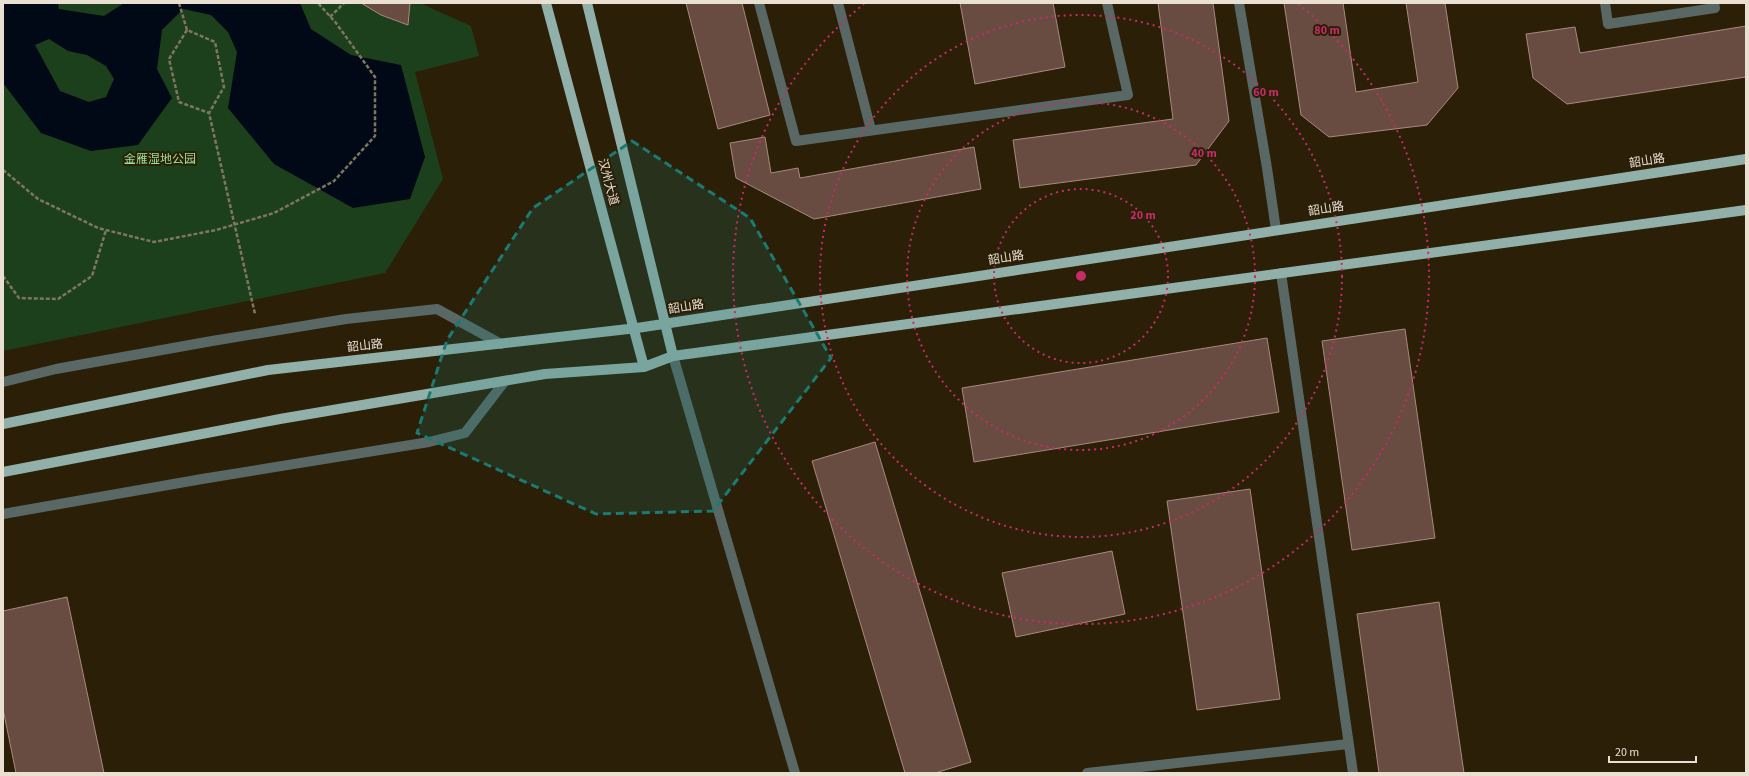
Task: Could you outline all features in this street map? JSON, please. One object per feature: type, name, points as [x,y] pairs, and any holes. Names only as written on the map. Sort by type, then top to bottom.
[{"type":"main road","name":"汉州大道","points":[[546,3],[644,367]]},
{"type":"main road","name":"汉州大道","points":[[587,3],[673,356]]},
{"type":"main road","name":"韶山路","points":[[3,424],[268,370],[635,329],[666,323],[1746,158]]},
{"type":"main road","points":[[3,472],[280,419],[545,374],[644,367],[673,356],[1746,210]]},
{"type":"street","points":[[759,3],[796,141],[1128,95],[1107,3]]},
{"type":"street","points":[[838,3],[871,130]]},
{"type":"street","points":[[1239,3],[1276,230]]},
{"type":"street","points":[[1605,3],[1608,24],[1715,8],[1714,3]]},
{"type":"street","points":[[1281,273],[1352,773]]},
{"type":"street","points":[[3,382],[56,369],[259,333],[346,319],[437,309],[501,344]]},
{"type":"street","points":[[673,356],[795,773]]},
{"type":"street","points":[[3,514],[202,479],[429,442],[465,433],[505,381]]},
{"type":"street","points":[[1087,773],[1348,744]]},
{"type":"path","points":[[179,3],[187,30],[169,59],[179,102],[210,113]]},
{"type":"path","points":[[3,170],[38,199],[98,228],[154,242],[234,225],[274,213],[334,181],[375,136],[375,77],[318,3]]},
{"type":"path","points":[[330,17],[344,3]]},
{"type":"path","points":[[187,30],[215,42],[224,87],[210,113],[259,333]]},
{"type":"path","points":[[3,276],[20,298],[58,299],[92,276],[106,230]]},
{"type":"highlighted area","points":[[632,141],[750,218],[831,358],[713,511],[596,514],[417,433],[447,340],[533,208]]},
{"type":"green space","name":"金雁湿地公园","points":[[3,3],[420,3],[471,26],[479,56],[415,72],[443,179],[385,273],[3,351]]},
{"type":"shaded area","points":[[3,3],[58,3],[59,9],[104,16],[124,3],[300,3],[311,29],[351,55],[401,65],[425,157],[410,199],[353,208],[274,164],[228,108],[237,52],[228,32],[211,15],[183,9],[162,30],[157,69],[172,98],[138,145],[91,151],[41,133],[3,83]],"holes":[[[49,39],[68,51],[87,55],[106,66],[114,79],[106,97],[89,102],[60,91],[35,45]]]},
{"type":"building","points":[[361,3],[410,3],[408,25],[381,15]]},
{"type":"building","points":[[686,3],[742,3],[770,115],[718,129]]},
{"type":"building","points":[[960,3],[1053,3],[1065,67],[975,84]]},
{"type":"building","points":[[1158,3],[1213,3],[1229,121],[1196,165],[1020,188],[1013,140],[1173,119]]},
{"type":"building","points":[[1284,3],[1343,3],[1356,92],[1418,82],[1406,3],[1445,3],[1458,88],[1427,125],[1329,137],[1301,115]]},
{"type":"building","points":[[1746,26],[1746,77],[1567,104],[1533,78],[1526,34],[1575,27],[1580,53]]},
{"type":"building","points":[[765,137],[771,173],[798,168],[800,178],[974,147],[981,189],[814,219],[736,178],[730,143]]},
{"type":"building","points":[[1405,329],[1435,538],[1352,550],[1322,341]]},
{"type":"building","points":[[1267,338],[1279,412],[974,462],[962,388]]},
{"type":"building","points":[[875,442],[971,762],[935,773],[905,773],[812,461]]},
{"type":"building","points":[[1250,489],[1280,699],[1197,710],[1167,501]]},
{"type":"building","points":[[1112,551],[1125,614],[1016,637],[1002,573]]},
{"type":"building","points":[[67,597],[104,773],[16,773],[3,709],[3,611]]},
{"type":"building","points":[[1439,602],[1464,773],[1379,773],[1357,614]]}]
